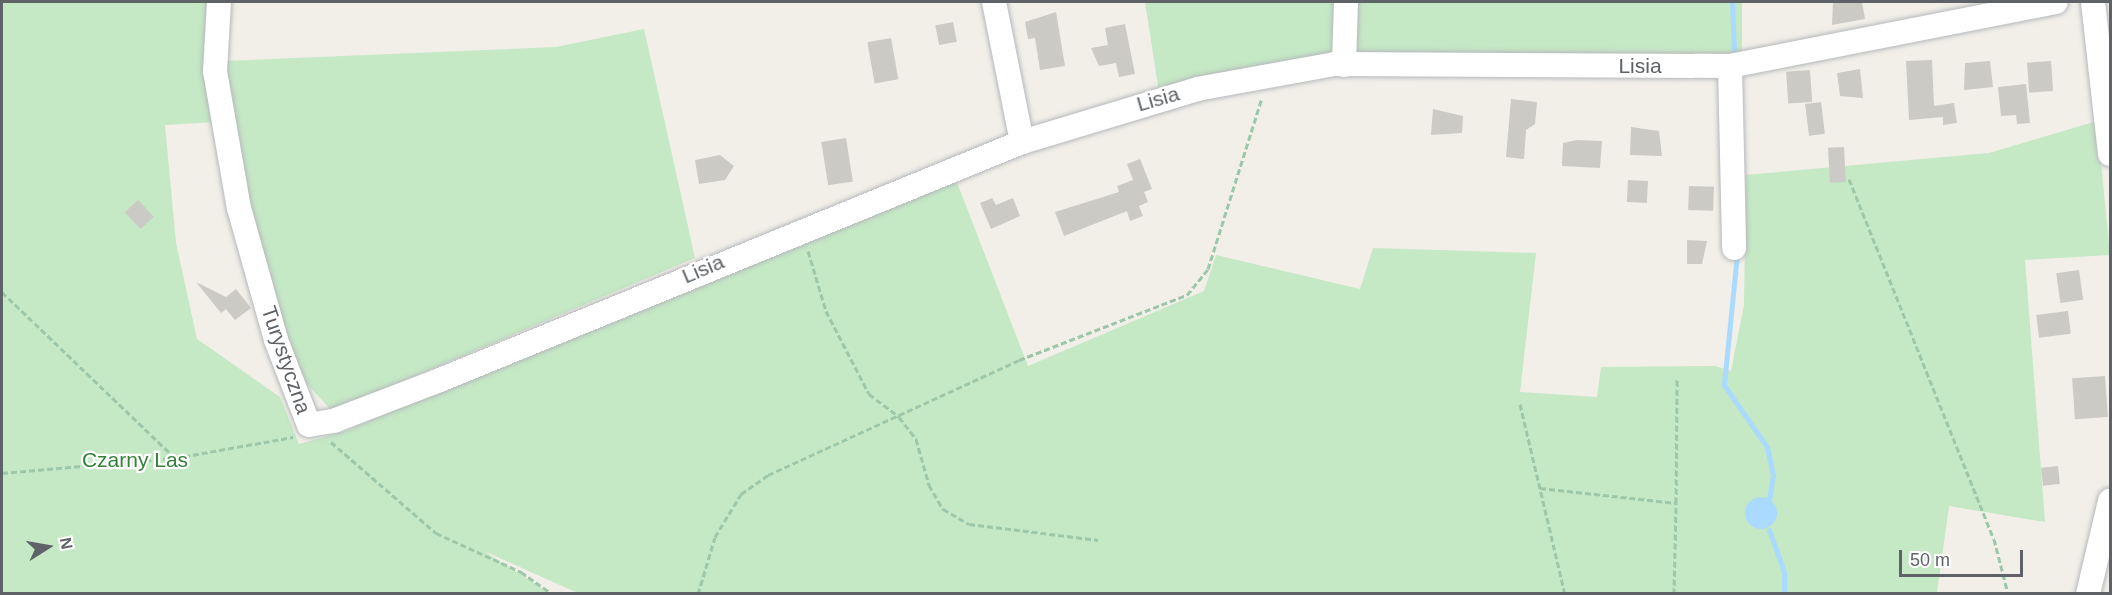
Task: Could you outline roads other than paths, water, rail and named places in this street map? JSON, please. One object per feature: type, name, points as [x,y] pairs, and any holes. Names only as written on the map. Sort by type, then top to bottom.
[{"type":"street","name":"Turystyczna","points":[[219,2],[214,71],[239,208],[276,340],[309,425]]},
{"type":"street","points":[[994,2],[1022,142]]},
{"type":"street","points":[[1344,65],[1346,2]]},
{"type":"street","name":"Lisia","points":[[309,425],[336,420],[440,380],[802,229],[1022,142],[1165,97],[1270,74],[1344,65],[1730,66],[2056,2]]},
{"type":"street","points":[[2093,2],[2110,154]]},
{"type":"street","points":[[1730,66],[1734,248]]},
{"type":"street","points":[[2088,594],[2110,501]]},
{"type":"water","points":[[1761,497],[1772,502],[1777,513],[1772,524],[1761,529],[1750,524],[1745,513],[1750,502]]},
{"type":"waterway","points":[[1732,2],[1734,51]]},
{"type":"waterway","points":[[1737,254],[1724,385],[1767,447],[1773,475],[1769,499]]},
{"type":"waterway","points":[[1769,530],[1784,572],[1784,594]]},
{"type":"park label","name":"Czarny Las","points":[[135,460]]}]
